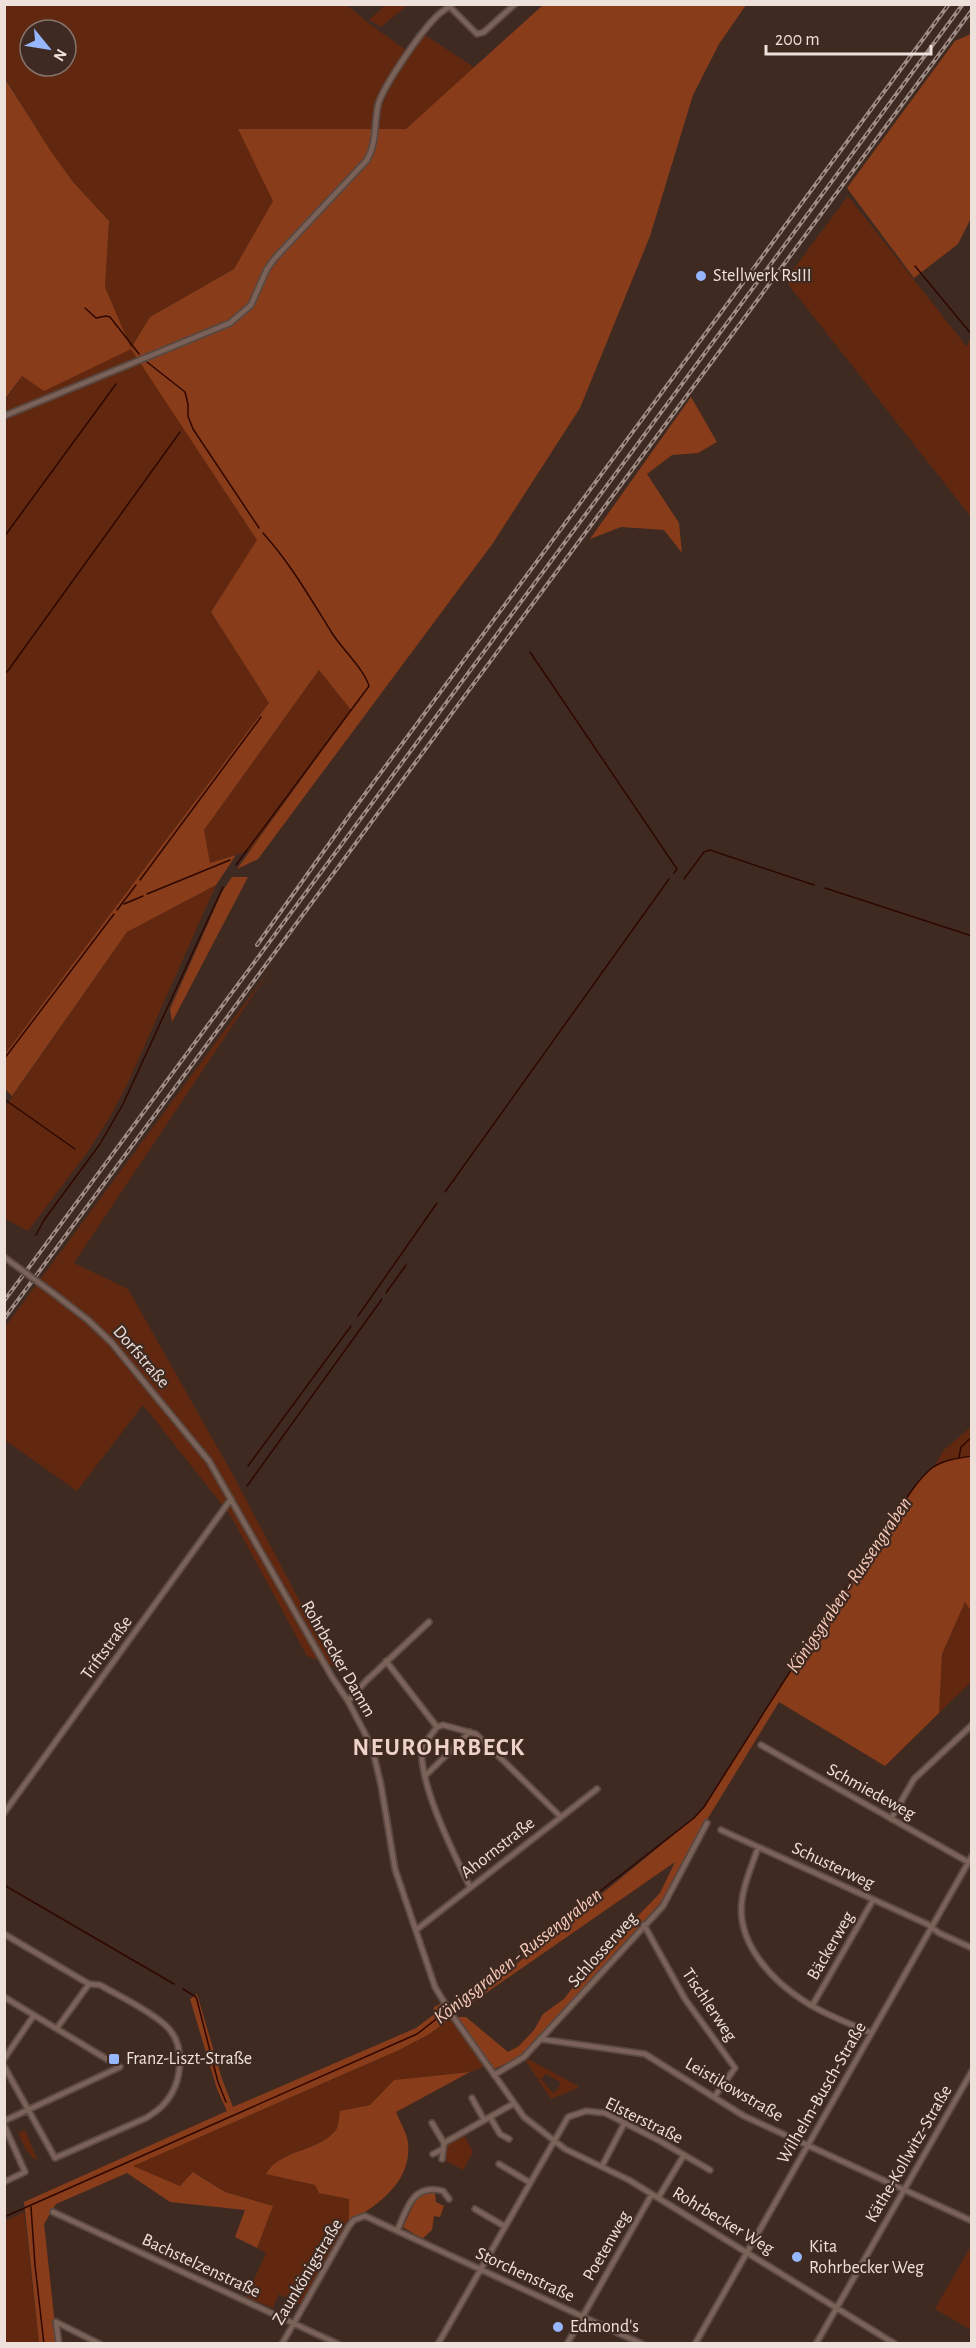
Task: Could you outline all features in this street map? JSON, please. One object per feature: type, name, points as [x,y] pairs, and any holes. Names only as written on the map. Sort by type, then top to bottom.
[{"type":"street","points":[[4,416],[215,330],[243,314],[275,258],[368,160],[375,142],[377,112],[381,97],[418,39],[437,16],[451,5],[477,34],[484,32],[515,4]]},
{"type":"street","name":"Dorfstraße","points":[[4,1257],[88,1320],[116,1347],[203,1453],[231,1499]]},
{"type":"street","name":"Rohrbecker Damm","points":[[231,1499],[332,1677],[348,1701],[372,1747],[381,1785],[395,1869],[435,1988],[493,2073]]},
{"type":"street","name":"Triftstraße","points":[[4,1813],[231,1499]]},
{"type":"street","points":[[348,1701],[386,1661],[429,1622]]},
{"type":"street","points":[[386,1661],[437,1727]]},
{"type":"street","points":[[470,1887],[442,1828],[425,1776],[422,1747],[437,1727],[443,1725],[476,1734],[561,1817]]},
{"type":"street","points":[[891,1819],[914,1779],[972,1725]]},
{"type":"street","points":[[425,1776],[470,1732]]},
{"type":"street","name":"Schmiedeweg","points":[[761,1745],[968,1862]]},
{"type":"street","name":"Ahornstraße","points":[[416,1930],[597,1790]]},
{"type":"street","name":"Schlosserweg","points":[[493,2073],[524,2056],[663,1906],[707,1823]]},
{"type":"street","name":"Schusterweg","points":[[721,1830],[972,1948]]},
{"type":"street","points":[[758,1846],[741,1900],[746,1934],[762,1964],[812,2006],[872,2034]]},
{"type":"street","name":"Wilhelm-Busch-Straße","points":[[695,2343],[972,1856]]},
{"type":"street","name":"Bäckerweg","points":[[812,2006],[873,1900]]},
{"type":"street","name":"Tischlerweg","points":[[644,1925],[685,1999],[735,2068],[715,2097]]},
{"type":"street","points":[[4,1934],[89,1984],[100,1985],[165,2025],[177,2044],[180,2070],[172,2092],[157,2110],[146,2118],[55,2158],[4,2066]]},
{"type":"street","points":[[57,2028],[89,1984]]},
{"type":"street","points":[[4,1998],[120,2067],[4,2123],[25,2172],[4,2181]]},
{"type":"street","points":[[4,2059],[34,2015]]},
{"type":"street","name":"Leistikowstraße","points":[[540,2039],[645,2054],[744,2116],[972,2221]]},
{"type":"street","name":"Käthe-Kollwitz-Straße","points":[[816,2343],[972,2071]]},
{"type":"street","name":"Rohrbecker Weg","points":[[493,2073],[524,2117],[553,2141],[579,2157],[602,2166],[652,2194],[895,2343]]},
{"type":"street","points":[[966,2081],[972,2084]]},
{"type":"street","points":[[472,2097],[484,2120]]},
{"type":"street","points":[[433,2154],[484,2120],[513,2104]]},
{"type":"street","name":"Elsterstraße","points":[[438,2343],[568,2117],[585,2111],[605,2113],[710,2170]]},
{"type":"street","points":[[490,2117],[500,2134],[509,2139]]},
{"type":"street","points":[[432,2123],[444,2146],[442,2158]]},
{"type":"street","points":[[602,2166],[624,2124]]},
{"type":"street","name":"Rohrbecker Weg","points":[[658,2198],[684,2155]]},
{"type":"street","points":[[499,2164],[529,2182]]},
{"type":"street","points":[[397,2231],[411,2199],[422,2191],[428,2188],[443,2191],[449,2199]]},
{"type":"street","name":"Poetenweg","points":[[567,2343],[652,2194]]},
{"type":"street","points":[[475,2210],[504,2226]]},
{"type":"street","name":"Bachstelzenstraße","points":[[53,2212],[338,2343]]},
{"type":"street","name":"Storchenstraße","points":[[360,2218],[365,2216],[642,2343]]},
{"type":"street","name":"Zaunkönigstraße","points":[[282,2343],[349,2226],[360,2218]]},
{"type":"street","points":[[59,2343],[56,2322],[100,2343]]},
{"type":"shaded area","points":[[5,5],[347,5],[407,51],[418,36],[425,35],[475,68],[406,129],[238,129],[274,201],[234,269],[150,317],[131,348],[105,287],[109,221],[73,182],[50,150],[5,77]]},
{"type":"shaded area","points":[[385,5],[408,5],[381,27],[369,20]]},
{"type":"shaded area","points":[[543,5],[746,5],[719,44],[693,95],[650,236],[580,408],[493,543],[258,859],[237,869],[351,710],[319,670],[204,830],[210,863],[236,855],[216,885],[127,932],[12,1096],[5,1089],[5,1054],[269,703],[211,612],[257,540],[131,349],[44,391],[22,376],[5,399],[4,77],[73,182],[109,221],[105,287],[131,348],[150,317],[234,269],[273,201],[238,129],[406,129]]},
{"type":"shaded area","points":[[971,34],[971,218],[958,244],[914,278],[847,188],[955,41]]},
{"type":"shaded area","points":[[848,196],[967,347],[971,336],[971,517],[788,284],[787,278]]},
{"type":"shaded area","points":[[131,348],[258,540],[211,612],[269,703],[5,1054],[5,401],[22,376]]},
{"type":"shaded area","points":[[691,397],[717,442],[698,453],[672,455],[647,474],[679,523],[682,553],[664,530],[621,527],[590,539]]},
{"type":"shaded area","points":[[319,670],[351,710],[250,850],[210,863],[204,830]]},
{"type":"shaded area","points":[[232,877],[248,877],[172,1022],[170,1009],[222,892]]},
{"type":"shaded area","points":[[216,885],[128,1083],[110,1117],[87,1153],[28,1231],[5,1219],[5,1107],[127,932]]},
{"type":"shaded area","points":[[271,968],[74,1263],[128,1289],[233,1475],[334,1666],[307,1656],[231,1516],[143,1405],[77,1491],[5,1440],[5,1327]]},
{"type":"shaded area","points":[[971,1427],[971,1456],[933,1468],[944,1450]]},
{"type":"shaded area","points":[[971,1456],[971,1611],[965,1602],[942,1654],[939,1713],[885,1766],[779,1702],[705,1823],[662,1901],[522,2056],[492,2070],[451,2018],[428,2035],[397,2051],[133,2166],[180,2186],[193,2172],[225,2192],[273,2206],[257,2248],[235,2237],[245,2210],[170,2202],[127,2173],[56,2204],[44,2224],[57,2343],[39,2343],[24,2202],[227,2111],[217,2089],[190,1999],[197,1994],[222,2079],[233,2107],[416,2028],[433,2015],[434,2007],[442,2003],[451,2017],[466,2017],[508,2052],[519,2046],[534,2030],[543,2014],[564,1999],[586,1970],[660,1893],[675,1862],[457,2013],[694,1818],[704,1807],[814,1635],[918,1482],[936,1465]]},
{"type":"shaded area","points":[[965,1602],[971,1611],[971,1682],[939,1713],[942,1654]]},
{"type":"shaded area","points":[[451,2017],[485,2066],[470,2072],[394,2080],[370,2105],[341,2111],[337,2128],[329,2137],[280,2160],[267,2174],[315,2185],[319,2193],[350,2199],[349,2222],[301,2305],[279,2294],[273,2308],[246,2297],[266,2253],[257,2248],[273,2206],[225,2192],[194,2172],[180,2186],[132,2166],[397,2051],[428,2035]]},
{"type":"shaded area","points":[[528,2059],[578,2088],[551,2099],[526,2061]],"holes":[[[546,2074],[560,2082],[559,2088],[553,2093],[541,2079]]]},
{"type":"shaded area","points":[[470,2072],[396,2112],[408,2143],[405,2169],[391,2191],[371,2208],[349,2222],[349,2199],[319,2193],[315,2185],[266,2174],[280,2160],[329,2137],[337,2128],[340,2111],[370,2105],[394,2080]]},
{"type":"shaded area","points":[[25,2130],[37,2159],[34,2159],[26,2150],[18,2133]]},
{"type":"shaded area","points":[[464,2135],[473,2152],[463,2170],[443,2159],[446,2145]]},
{"type":"shaded area","points":[[429,2189],[435,2194],[436,2202],[444,2206],[440,2217],[434,2216],[432,2230],[422,2239],[403,2227],[417,2197]]},
{"type":"shaded area","points":[[24,2212],[39,2343],[5,2343],[5,2221]]},
{"type":"shaded area","points":[[971,2246],[971,2330],[935,2309]]},
{"type":"waterway","points":[[915,266],[972,335]]},
{"type":"waterway","points":[[85,308],[96,318],[110,317],[139,354]]},
{"type":"waterway","points":[[147,362],[185,392],[188,416],[193,429],[259,528]]},
{"type":"waterway","points":[[4,537],[116,384]]},
{"type":"waterway","points":[[7,672],[180,432]]},
{"type":"waterway","points":[[236,865],[369,686],[363,673],[332,633],[291,569],[263,533]]},
{"type":"waterway","points":[[530,652],[677,869],[674,873]]},
{"type":"waterway","points":[[140,880],[261,717]]},
{"type":"waterway","points":[[684,879],[704,852],[710,850],[814,885]]},
{"type":"waterway","points":[[147,894],[230,860]]},
{"type":"waterway","points":[[445,1192],[669,879]]},
{"type":"waterway","points":[[117,910],[136,885]]},
{"type":"waterway","points":[[36,1235],[44,1220],[100,1144],[123,1104],[223,887]]},
{"type":"waterway","points":[[825,888],[972,936]]},
{"type":"waterway","points":[[124,904],[143,896]]},
{"type":"waterway","points":[[4,1059],[114,914]]},
{"type":"waterway","points":[[4,1099],[75,1149]]},
{"type":"waterway","points":[[358,1316],[437,1203]]},
{"type":"waterway","points":[[386,1293],[406,1265]]},
{"type":"waterway","points":[[247,1486],[382,1299]]},
{"type":"waterway","points":[[248,1466],[351,1326]]},
{"type":"waterway","points":[[959,1457],[961,1447],[972,1437]]},
{"type":"waterway","name":"Königsgraben - Russengraben","points":[[4,2217],[417,2034],[694,1818],[704,1807],[814,1635],[918,1482],[936,1465],[972,1456]]},
{"type":"waterway","points":[[4,1885],[174,1984]]},
{"type":"waterway","points":[[183,1989],[196,1997],[218,2082],[226,2102]]},
{"type":"waterway","name":"Königsgraben - Russengraben","points":[[31,2207],[44,2344]]},
{"type":"railway","points":[[257,945],[351,813],[949,4]]},
{"type":"railway","points":[[4,1301],[963,4]]},
{"type":"railway","points":[[4,1319],[972,10]]},
{"type":"place","name":"Stellwerk RsIII","points":[[701,276]]},
{"type":"place","name":"Franz-Liszt-Straße","points":[[114,2059]]},
{"type":"place","name":"Kita Rohrbecker Weg","points":[[797,2257]]},
{"type":"place","name":"Edmond's","points":[[558,2327]]},
{"type":"district","name":"NEUROHRBECK","points":[[439,1748]]}]
